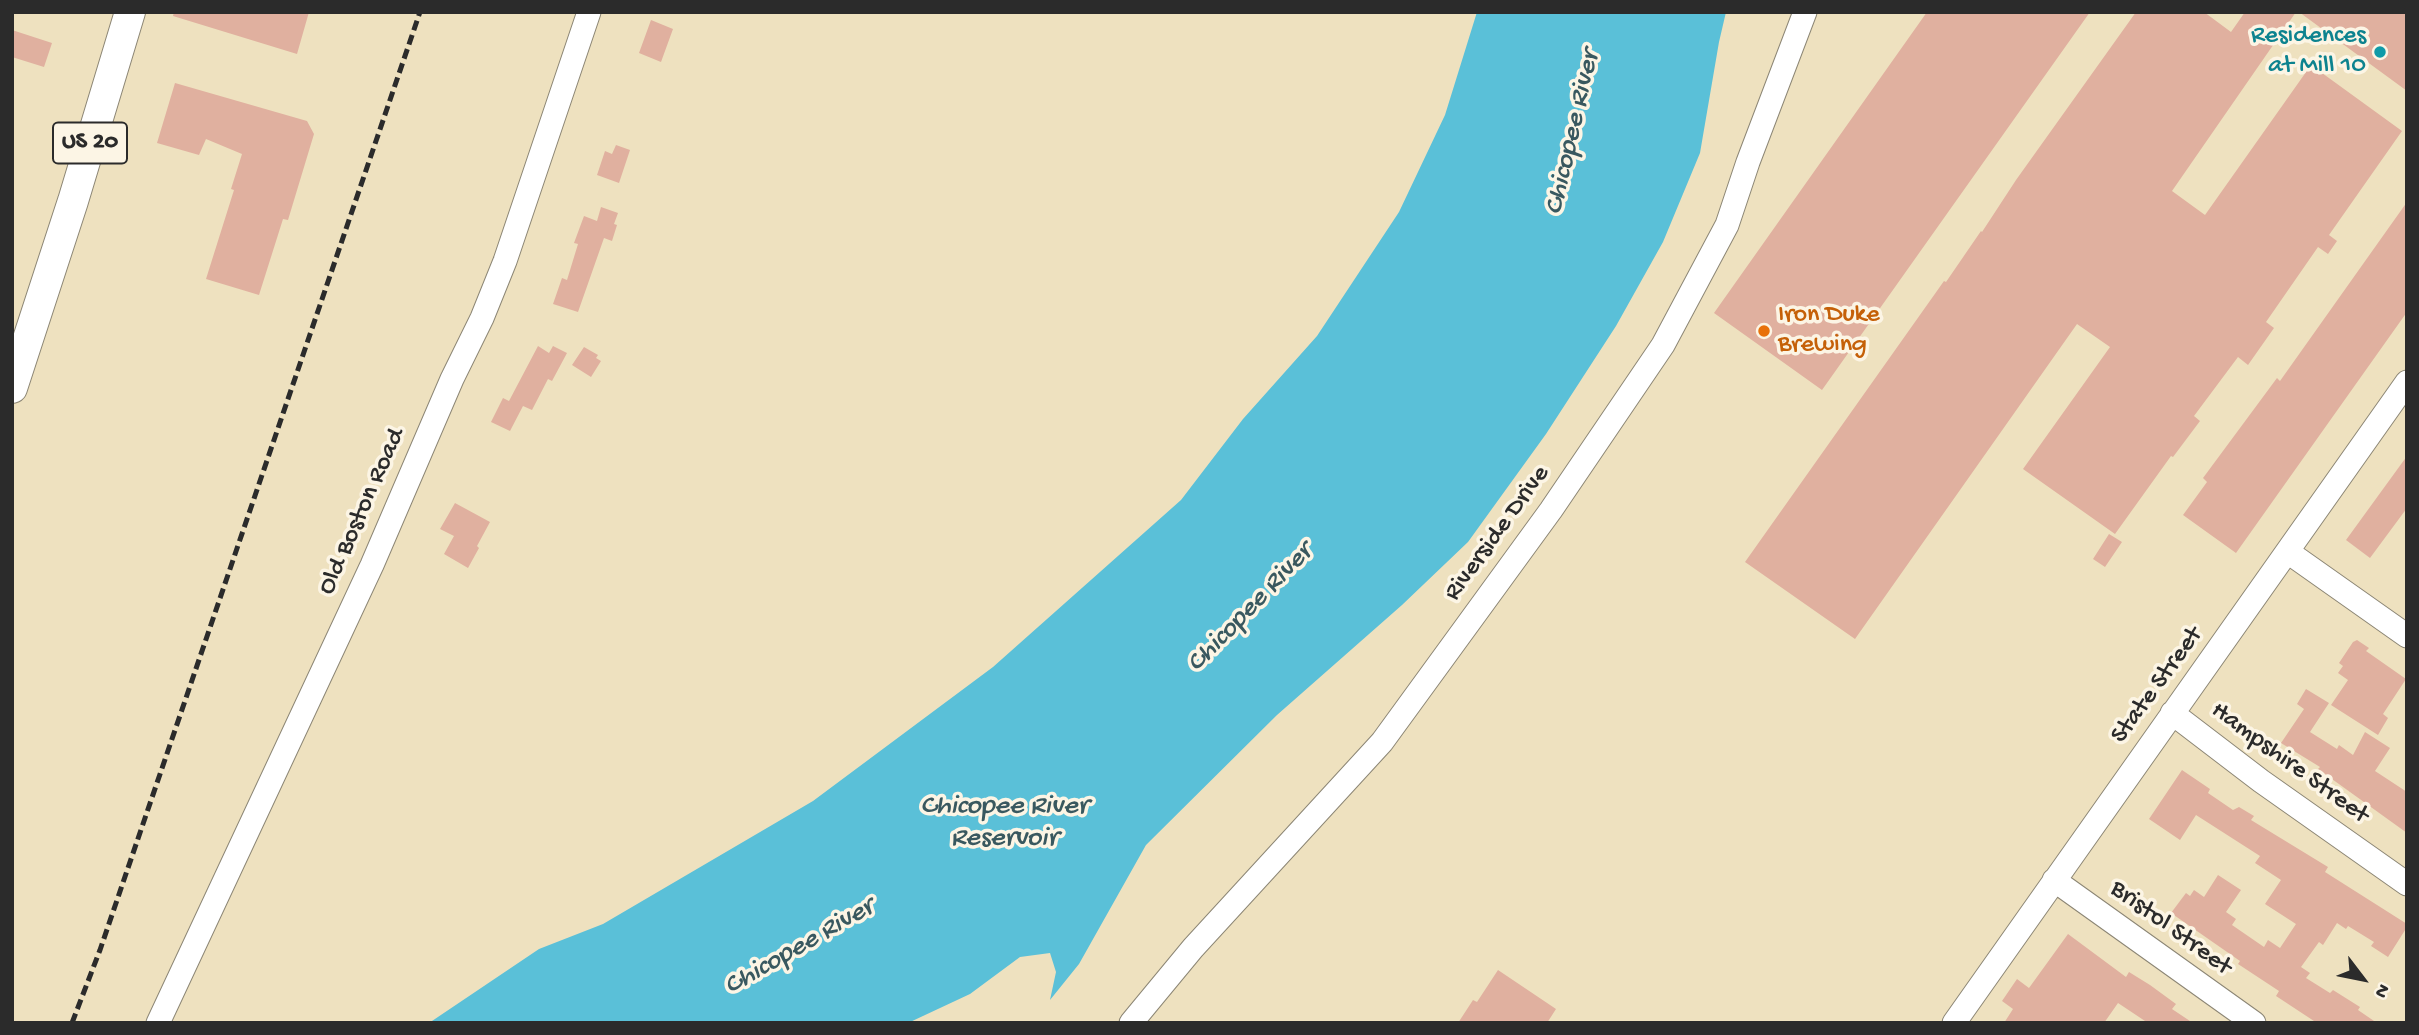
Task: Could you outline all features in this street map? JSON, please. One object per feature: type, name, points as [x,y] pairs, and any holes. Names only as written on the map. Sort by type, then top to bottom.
[{"type":"main road","name":"US 20","points":[[12,388],[131,12]]},
{"type":"street","name":"Old Boston Road","points":[[158,1023],[372,565],[452,379],[482,318],[505,261],[589,12]]},
{"type":"street","name":"Riverside Drive","points":[[1131,1023],[1194,948],[1382,742],[1551,510],[1664,345],[1727,225],[1805,12]]},
{"type":"street","name":"State Street","points":[[1954,1023],[2405,388]]},
{"type":"street","points":[[2288,552],[2407,636]]},
{"type":"street","name":"Hampshire Street","points":[[2172,713],[2407,884]]},
{"type":"street","name":"Bristol Street","points":[[2054,880],[2254,1023]]},
{"type":"water","name":"Chicopee River Reservoir","points":[[1477,12],[1726,12],[1700,153],[1663,242],[1616,326],[1546,434],[1468,542],[1402,605],[1277,715],[1146,845],[1079,964],[1050,1000],[1056,972],[1050,953],[1020,957],[970,994],[908,1023],[429,1023],[539,949],[603,924],[813,801],[993,667],[1181,500],[1243,419],[1317,336],[1399,212],[1445,115]]},
{"type":"building","points":[[174,12],[309,12],[297,54],[173,16]]},
{"type":"building","points":[[1927,12],[2090,12],[1822,390],[1714,313]]},
{"type":"building","points":[[2136,12],[2204,12],[2231,32],[2245,12],[2296,12],[2172,191],[2205,215],[2311,65],[2402,131],[2329,235],[2337,241],[2328,254],[2318,247],[2266,322],[2274,328],[2248,365],[2238,357],[2194,416],[2200,421],[2173,457],[2171,456],[2115,534],[2023,469],[2110,347],[2077,324],[1855,639],[1745,562]]},
{"type":"building","name":"Residences at Mill 10","points":[[2299,12],[2407,12],[2407,91]]},
{"type":"building","points":[[651,20],[673,29],[661,62],[639,53]]},
{"type":"building","points":[[12,30],[52,43],[44,67],[12,57]]},
{"type":"building","points":[[175,83],[307,121],[314,134],[288,220],[283,219],[259,295],[206,279],[234,190],[231,189],[242,154],[206,139],[199,155],[157,143]]},
{"type":"building","points":[[616,145],[630,150],[619,183],[597,175],[605,151],[612,154]]},
{"type":"building","points":[[2407,202],[2407,312],[2236,553],[2183,515],[2207,482],[2203,478],[2277,378],[2280,381]]},
{"type":"building","points":[[601,207],[618,213],[614,224],[617,225],[612,241],[604,238],[578,312],[553,304],[562,278],[567,280],[578,244],[574,243],[584,216],[597,221]]},
{"type":"building","points":[[538,346],[549,353],[553,346],[567,353],[552,381],[548,379],[532,410],[523,406],[510,431],[491,422],[503,398],[509,401]]},
{"type":"building","points":[[584,347],[598,355],[596,358],[601,361],[591,377],[572,365]]},
{"type":"building","points":[[2407,456],[2407,508],[2370,558],[2346,540]]},
{"type":"building","points":[[455,503],[490,522],[468,568],[444,554],[454,536],[440,529]]},
{"type":"building","points":[[2109,534],[2122,542],[2105,567],[2093,559]]},
{"type":"building","points":[[2357,640],[2369,648],[2366,651],[2406,679],[2383,714],[2388,718],[2378,735],[2331,705],[2348,680],[2338,673],[2343,666],[2339,663]]},
{"type":"building","points":[[2306,689],[2329,703],[2310,732],[2337,749],[2339,745],[2353,755],[2365,732],[2390,748],[2375,771],[2407,792],[2407,833],[2318,769],[2320,767],[2281,743],[2304,709],[2297,704]]},
{"type":"building","points":[[2182,770],[2210,789],[2208,793],[2233,810],[2239,807],[2254,816],[2251,820],[2328,867],[2325,872],[2407,924],[2388,957],[2371,946],[2374,942],[2348,926],[2346,929],[2337,923],[2323,945],[2319,942],[2301,967],[2310,973],[2306,978],[2330,993],[2333,990],[2360,1007],[2358,1010],[2377,1023],[2317,1023],[2276,996],[2279,991],[2238,964],[2240,961],[2171,913],[2186,893],[2190,896],[2194,890],[2204,897],[2218,875],[2241,890],[2226,912],[2236,919],[2232,925],[2264,947],[2268,940],[2280,948],[2296,924],[2265,904],[2281,880],[2255,863],[2260,856],[2196,815],[2180,840],[2149,819]]},
{"type":"building","points":[[2068,934],[2126,977],[2129,972],[2150,985],[2176,1004],[2172,1009],[2193,1023],[2148,1023],[2118,1003],[2104,1023],[2004,1023],[2013,1009],[2002,1001],[2017,979],[2029,988]]},
{"type":"building","points":[[1498,970],[1556,1009],[1547,1023],[1458,1023],[1473,1000],[1477,1002]]},
{"type":"railway","points":[[72,1023],[100,950],[420,12]]},
{"type":"place","name":"Residences at Mill 10","points":[[2380,52]]},
{"type":"place","name":"Iron Duke Brewing","points":[[1764,331]]},
{"type":"water label","name":"Chicopee River","points":[[1574,133]]},
{"type":"water label","name":"Chicopee River","points":[[1251,609]]},
{"type":"water label","name":"Chicopee River","points":[[800,948]]}]
